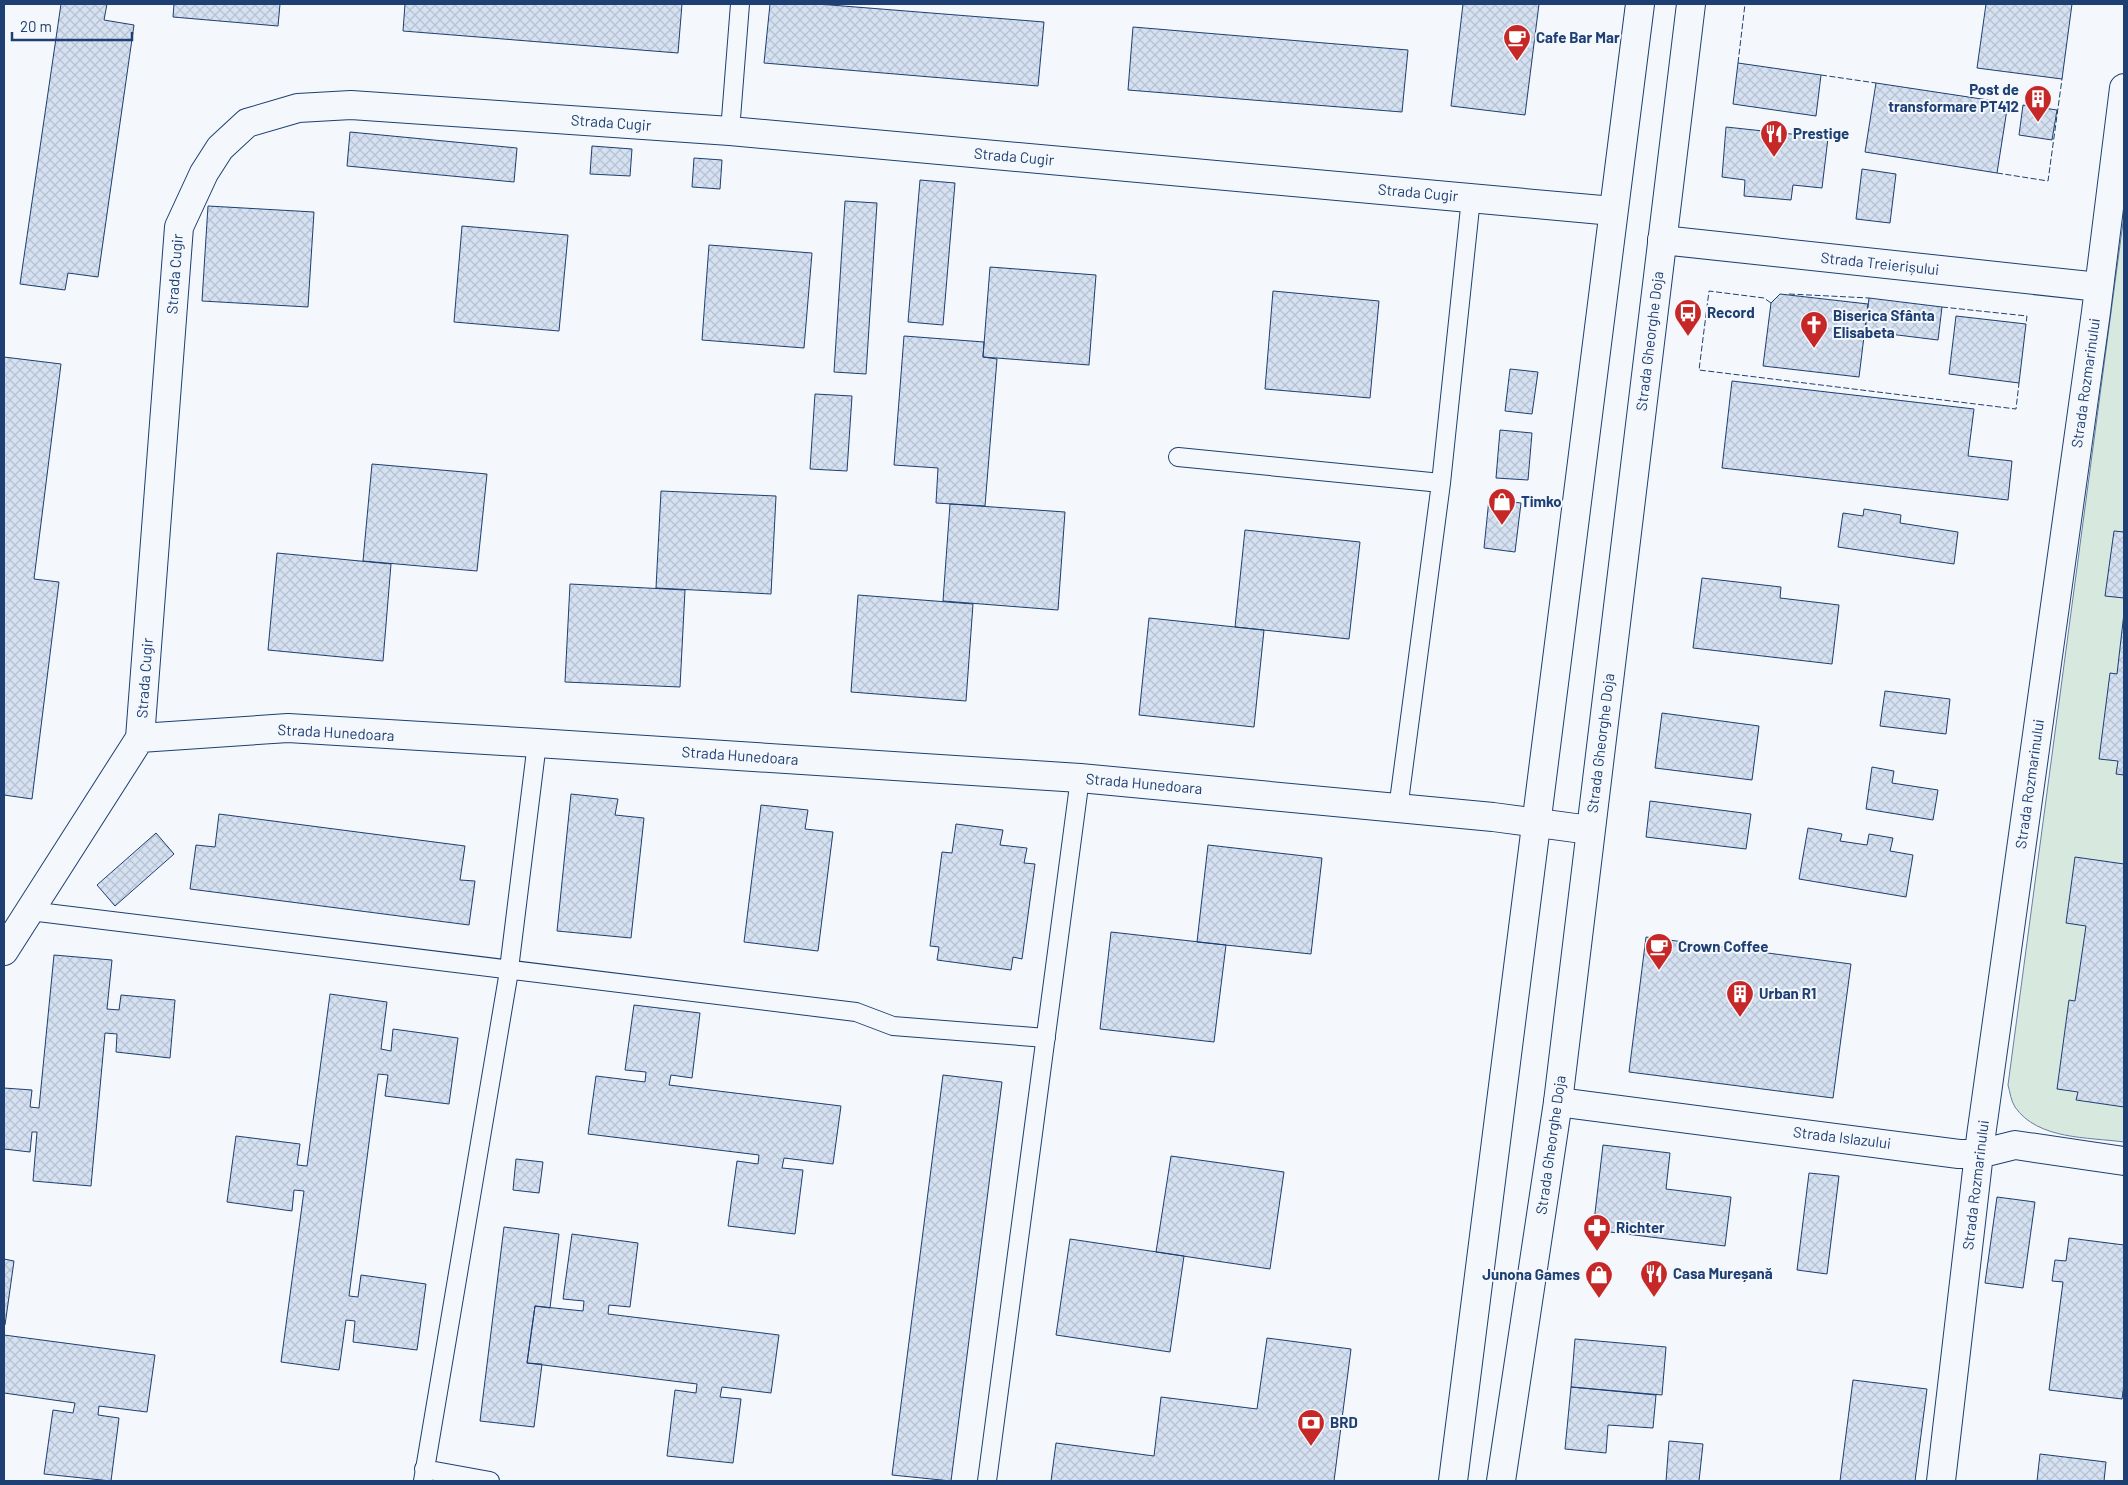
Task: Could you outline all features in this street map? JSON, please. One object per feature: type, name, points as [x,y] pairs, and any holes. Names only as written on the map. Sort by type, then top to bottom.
[{"type":"street","points":[[1453,1481],[1537,822],[1612,210],[1640,4]]},
{"type":"street","name":"Strada Gheorghe Doja","points":[[1502,1481],[1558,1102],[1691,4]]},
{"type":"street","name":"Strada Rozmarinului","points":[[1941,1481],[1979,1154],[2099,287],[2124,88]]},
{"type":"street","name":"Strada Cugir","points":[[140,738],[179,227],[204,173],[220,148],[247,123],[298,108],[343,105],[730,131],[1612,210]]},
{"type":"street","name":"Strada Treierișului","points":[[1662,240],[2099,287]]},
{"type":"street","name":"Strada Hunedoara","points":[[140,738],[288,728],[1080,778],[1537,822],[1590,830]]},
{"type":"street","points":[[4,951],[140,738]]},
{"type":"street","name":"Strada Islazului","points":[[1558,1102],[1959,1154],[1979,1154],[2015,1145],[2124,1161]]},
{"type":"lane","points":[[730,131],[740,4]]},
{"type":"lane","points":[[1398,809],[1441,484],[1471,198]]},
{"type":"lane","points":[[1178,457],[1441,484]]},
{"type":"lane","points":[[490,1481],[424,1475],[508,971],[537,744]]},
{"type":"lane","points":[[987,1481],[1080,778]]},
{"type":"lane","points":[[30,911],[508,971],[856,1012],[893,1026],[1046,1038]]},
{"type":"shaded area","points":[[2124,215],[2124,1142],[2065,1135],[2037,1126],[2025,1118],[2015,1107],[2008,1085]]},
{"type":"building","points":[[61,4],[107,4],[104,20],[134,25],[98,277],[68,273],[65,290],[20,284]]},
{"type":"building","points":[[174,4],[280,4],[278,26],[173,17]]},
{"type":"building","points":[[405,4],[682,4],[678,53],[403,31]]},
{"type":"building","points":[[770,4],[818,4],[1044,22],[1038,86],[764,63]]},
{"type":"building","points":[[1463,4],[1539,4],[1525,115],[1451,106]]},
{"type":"building","points":[[1986,4],[2072,4],[2062,79],[1977,68]]},
{"type":"building","points":[[1133,27],[1408,50],[1402,112],[1128,90]]},
{"type":"building","points":[[1738,63],[1821,75],[1816,116],[1733,104]]},
{"type":"building","points":[[1876,83],[2008,103],[1997,173],[1865,152]]},
{"type":"building","name":"Post de transformare PT412","points":[[2023,105],[2057,110],[2052,140],[2019,135]]},
{"type":"building","name":"Prestige","points":[[1726,127],[1828,138],[1822,188],[1793,185],[1791,200],[1744,196],[1745,180],[1722,177]]},
{"type":"building","points":[[350,132],[517,148],[514,182],[347,166]]},
{"type":"building","points":[[592,146],[632,149],[630,176],[590,174]]},
{"type":"building","points":[[694,158],[722,160],[720,189],[692,187]]},
{"type":"building","points":[[1862,169],[1896,174],[1890,223],[1856,219]]},
{"type":"building","points":[[920,180],[955,183],[943,325],[908,322]]},
{"type":"building","points":[[845,201],[877,203],[866,374],[834,372]]},
{"type":"building","points":[[208,206],[314,212],[308,307],[202,301]]},
{"type":"building","points":[[462,226],[568,235],[559,331],[454,322]]},
{"type":"building","points":[[709,245],[812,253],[804,348],[702,340]]},
{"type":"building","points":[[990,267],[1096,275],[1089,365],[983,357]]},
{"type":"building","points":[[1273,291],[1379,301],[1370,398],[1265,389]]},
{"type":"building","name":"Biserica Sfânta Elisabeta","points":[[1780,294],[1868,304],[1859,377],[1763,366],[1771,303]]},
{"type":"building","points":[[1869,298],[1942,307],[1938,340],[1865,331]]},
{"type":"building","points":[[1956,316],[2026,324],[2019,383],[1949,374]]},
{"type":"building","points":[[904,336],[984,342],[983,357],[997,359],[985,506],[936,503],[938,468],[894,465]]},
{"type":"building","points":[[4,357],[61,364],[34,579],[59,582],[32,799],[4,795]]},
{"type":"building","points":[[1510,369],[1538,372],[1532,414],[1505,411]]},
{"type":"building","points":[[1732,381],[1974,409],[1968,456],[2012,461],[2008,500],[1722,468]]},
{"type":"building","points":[[815,394],[852,396],[847,471],[810,469]]},
{"type":"building","points":[[1500,430],[1532,433],[1528,480],[1496,478]]},
{"type":"building","points":[[372,464],[487,474],[477,571],[363,561]]},
{"type":"building","points":[[661,491],[776,496],[771,594],[656,588]]},
{"type":"building","name":"Timko","points":[[1489,499],[1521,503],[1515,552],[1484,548]]},
{"type":"building","points":[[950,504],[1065,512],[1058,610],[943,601]]},
{"type":"building","points":[[1864,509],[1901,515],[1900,523],[1958,532],[1954,564],[1838,547],[1843,513],[1863,516]]},
{"type":"building","points":[[1245,530],[1360,542],[1349,639],[1235,627]]},
{"type":"building","points":[[2114,531],[2124,532],[2124,598],[2105,596]]},
{"type":"building","points":[[277,553],[391,564],[383,661],[268,650]]},
{"type":"building","points":[[1702,578],[1781,587],[1780,598],[1839,605],[1832,664],[1693,648]]},
{"type":"building","points":[[570,584],[685,590],[680,687],[565,682]]},
{"type":"building","points":[[858,595],[973,604],[966,701],[851,692]]},
{"type":"building","points":[[2124,613],[2124,775],[2116,774],[2118,761],[2099,759],[2110,673],[2117,674]]},
{"type":"building","points":[[1149,618],[1264,630],[1254,727],[1139,715]]},
{"type":"building","points":[[1885,691],[1950,699],[1946,734],[1880,726]]},
{"type":"building","points":[[1662,713],[1759,726],[1752,780],[1655,768]]},
{"type":"building","points":[[1872,767],[1894,771],[1892,783],[1938,790],[1933,820],[1866,809]]},
{"type":"building","points":[[571,794],[618,799],[615,815],[644,818],[631,938],[557,931]]},
{"type":"building","points":[[1650,801],[1751,814],[1746,849],[1646,837]]},
{"type":"building","points":[[761,805],[808,810],[805,829],[833,832],[818,951],[744,942]]},
{"type":"building","points":[[219,814],[465,846],[460,880],[475,881],[469,925],[190,889],[196,845],[215,847]]},
{"type":"building","points":[[956,824],[1003,830],[1000,845],[1027,848],[1024,863],[1035,864],[1022,959],[1013,957],[1011,970],[937,960],[939,947],[930,946],[942,852],[952,853]]},
{"type":"building","points":[[1808,828],[1842,834],[1840,841],[1867,845],[1869,834],[1893,838],[1890,851],[1913,855],[1906,897],[1799,879]]},
{"type":"building","points":[[156,833],[174,854],[115,906],[97,885]]},
{"type":"building","points":[[1208,845],[1322,858],[1311,954],[1197,942]]},
{"type":"building","points":[[2075,857],[2124,864],[2124,1107],[2076,1100],[2078,1092],[2057,1089],[2069,1000],[2075,1001],[2086,926],[2066,923]]},
{"type":"building","points":[[1111,932],[1226,945],[1214,1042],[1100,1029]]},
{"type":"building","name":"Urban R1","points":[[1646,937],[1851,964],[1833,1098],[1629,1072]]},
{"type":"building","points":[[54,955],[112,960],[107,1009],[119,1010],[121,995],[175,1000],[170,1058],[116,1052],[117,1034],[105,1033],[91,1186],[33,1181],[37,1132],[32,1132],[30,1152],[4,1149],[4,1088],[32,1090],[30,1107],[39,1108]]},
{"type":"building","points":[[330,994],[387,1002],[381,1049],[391,1051],[393,1029],[458,1038],[449,1104],[385,1096],[388,1075],[378,1074],[349,1296],[358,1297],[361,1275],[426,1284],[417,1350],[353,1342],[355,1321],[346,1320],[339,1370],[281,1362],[304,1191],[294,1190],[292,1211],[227,1202],[236,1136],[300,1144],[297,1165],[307,1166]]},
{"type":"building","points":[[634,1005],[700,1013],[692,1078],[671,1075],[669,1085],[841,1106],[833,1164],[784,1158],[782,1168],[803,1170],[795,1234],[728,1226],[737,1161],[758,1164],[759,1155],[588,1134],[596,1076],[645,1082],[646,1072],[625,1070]]},
{"type":"building","points":[[943,1075],[1002,1082],[951,1481],[892,1475]]},
{"type":"building","points":[[1603,1145],[1670,1153],[1666,1189],[1731,1197],[1725,1246],[1593,1230]]},
{"type":"building","points":[[1171,1156],[1284,1172],[1270,1269],[1156,1252]]},
{"type":"building","points":[[516,1159],[543,1162],[539,1193],[513,1190]]},
{"type":"building","points":[[1809,1173],[1839,1176],[1827,1274],[1797,1270]]},
{"type":"building","points":[[1997,1197],[2035,1202],[2023,1288],[1985,1283]]},
{"type":"building","points":[[504,1227],[559,1234],[550,1308],[535,1306],[527,1363],[542,1364],[534,1427],[480,1421]]},
{"type":"building","points":[[572,1234],[638,1243],[630,1307],[609,1305],[608,1314],[779,1335],[771,1393],[722,1387],[720,1397],[741,1399],[733,1463],[667,1456],[675,1390],[696,1393],[697,1384],[527,1363],[535,1306],[583,1311],[584,1301],[563,1299]]},
{"type":"building","points":[[2069,1238],[2124,1245],[2124,1384],[2122,1399],[2049,1390],[2063,1282],[2052,1281],[2055,1260],[2066,1261]]},
{"type":"building","points":[[1070,1239],[1184,1256],[1170,1352],[1056,1335]]},
{"type":"building","points":[[4,1259],[14,1261],[5,1325],[4,1325]]},
{"type":"building","points":[[4,1335],[155,1355],[147,1412],[99,1406],[98,1415],[119,1418],[111,1481],[44,1474],[53,1410],[73,1413],[75,1403],[4,1393]]},
{"type":"building","points":[[1267,1338],[1351,1349],[1334,1481],[1051,1481],[1056,1443],[1154,1456],[1161,1397],[1257,1409]]},
{"type":"building","points":[[1575,1339],[1666,1347],[1662,1395],[1571,1387]]},
{"type":"building","points":[[1853,1380],[1927,1389],[1915,1481],[1840,1481]]},
{"type":"building","points":[[1571,1387],[1656,1395],[1653,1428],[1608,1425],[1606,1453],[1565,1449]]},
{"type":"building","points":[[1669,1441],[1703,1444],[1699,1481],[1666,1481]]},
{"type":"building","points":[[2040,1454],[2106,1462],[2104,1481],[2037,1481]]},
{"type":"fence","points":[[1738,63],[1745,4]]},
{"type":"fence","points":[[1821,75],[1876,83]]},
{"type":"fence","points":[[1997,173],[2048,181],[2062,79]]},
{"type":"fence","points":[[1771,303],[1764,298],[1709,291],[1699,370],[2016,409],[2019,383]]},
{"type":"fence","points":[[1789,294],[1869,298]]},
{"type":"fence","points":[[1942,307],[2027,316],[2026,324]]},
{"type":"place","name":"Cafe Bar Mar","points":[[1517,62]]},
{"type":"place","name":"Post de transformare PT412","points":[[2038,123]]},
{"type":"place","name":"Prestige","points":[[1774,158]]},
{"type":"place","name":"Record","points":[[1688,337]]},
{"type":"place","name":"Biserica Sfânta Elisabeta","points":[[1814,349]]},
{"type":"place","name":"Timko","points":[[1502,526]]},
{"type":"place","name":"Crown Coffee","points":[[1659,971]]},
{"type":"place","name":"Urban R1","points":[[1740,1018]]},
{"type":"place","name":"Richter","points":[[1597,1252]]},
{"type":"place","name":"Casa Mureșană","points":[[1654,1298]]},
{"type":"place","name":"Junona Games","points":[[1599,1299]]},
{"type":"place","name":"BRD","points":[[1311,1447]]}]
